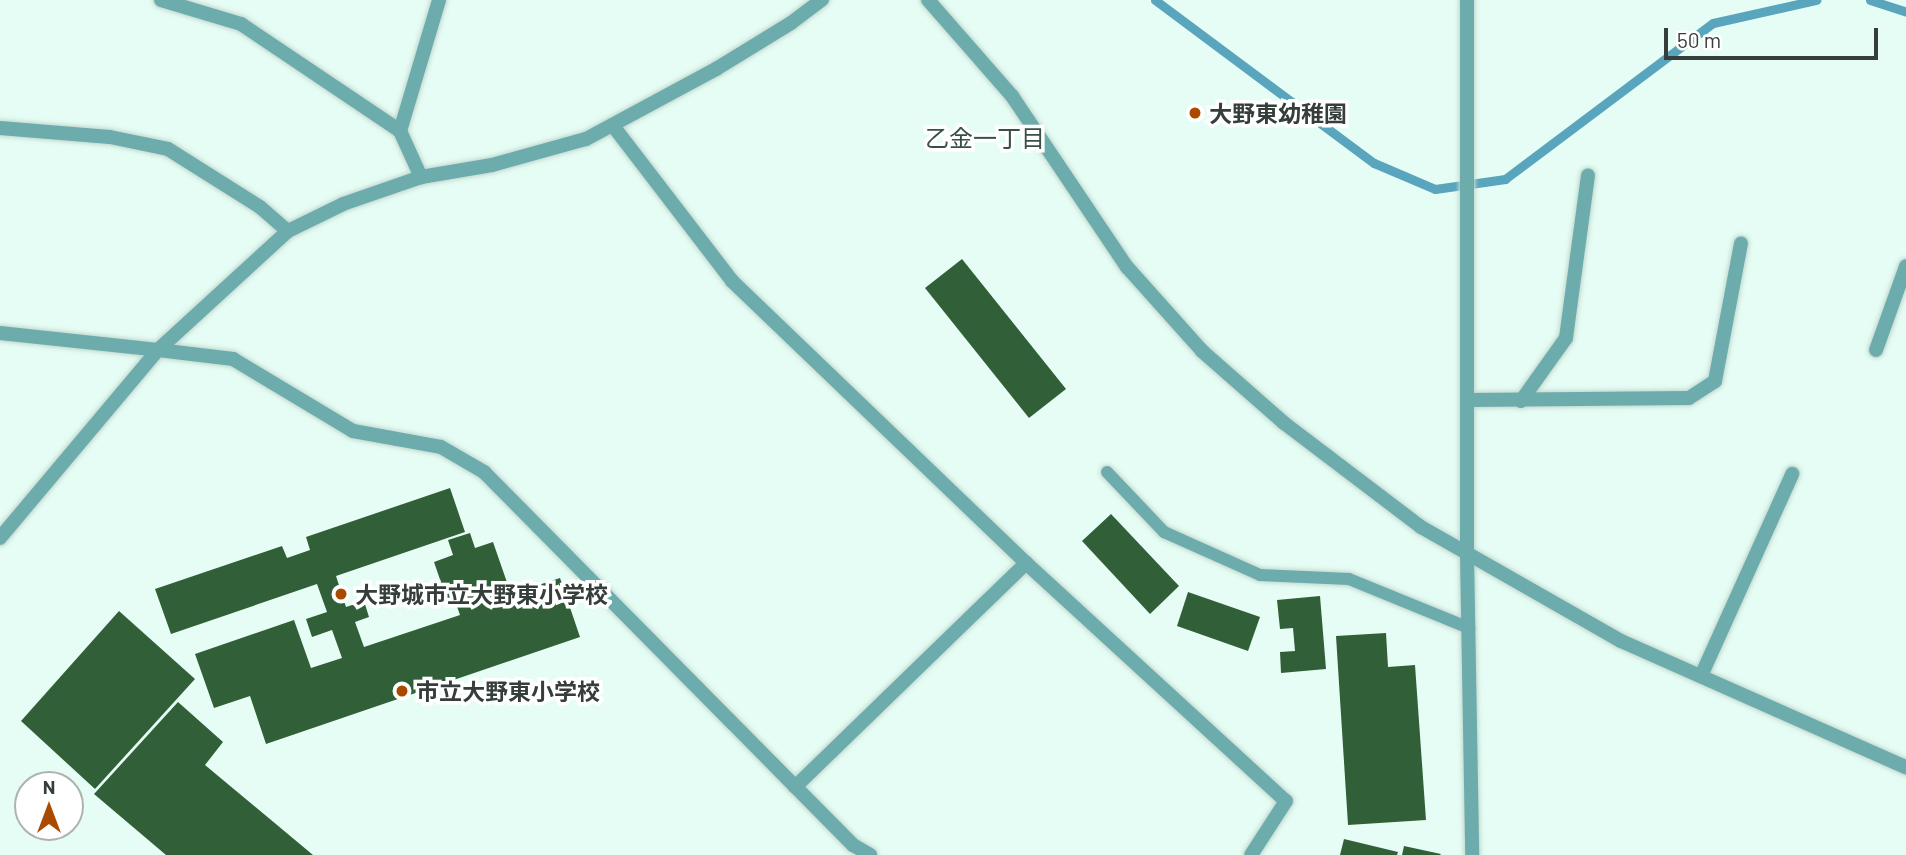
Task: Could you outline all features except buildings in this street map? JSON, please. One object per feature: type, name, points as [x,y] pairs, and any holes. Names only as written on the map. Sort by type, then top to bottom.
[{"type":"street","points":[[160,0],[241,24],[400,131],[421,177]]},
{"type":"street","points":[[400,131],[439,0]]},
{"type":"street","points":[[0,538],[158,350],[288,232],[343,204],[421,177],[492,165],[586,139],[614,127],[716,69],[791,23],[822,0]]},
{"type":"street","points":[[928,0],[1012,96],[1127,267],[1202,351],[1284,423],[1421,527],[1621,641],[1906,767]]},
{"type":"street","points":[[1467,0],[1467,555],[1472,855]]},
{"type":"street","points":[[614,127],[732,281],[1026,563],[1286,801],[1251,855]]},
{"type":"street","points":[[0,128],[110,137],[168,149],[260,207],[288,232]]},
{"type":"street","points":[[1521,401],[1566,338],[1588,175]]},
{"type":"street","points":[[1469,400],[1689,398],[1715,381],[1741,243]]},
{"type":"street","points":[[1876,350],[1906,266]]},
{"type":"street","points":[[0,332],[233,359],[353,431],[441,447],[485,472],[853,845],[870,855]]},
{"type":"street","points":[[1702,676],[1792,474]]},
{"type":"street","points":[[795,787],[1026,563]]},
{"type":"lane","points":[[1107,472],[1164,532],[1260,575],[1349,579],[1469,628]]},
{"type":"waterway","points":[[1155,0],[1374,163],[1435,189],[1505,179],[1713,23],[1816,0]]},
{"type":"waterway","points":[[1870,0],[1906,12]]},
{"type":"place","name":"大野東幼稚園","points":[[1195,113]]},
{"type":"place","name":"大野城市立大野東小学校","points":[[341,594]]},
{"type":"place","name":"市立大野東小学校","points":[[402,691]]},
{"type":"district","name":"乙金一丁目","points":[[985,138]]}]
